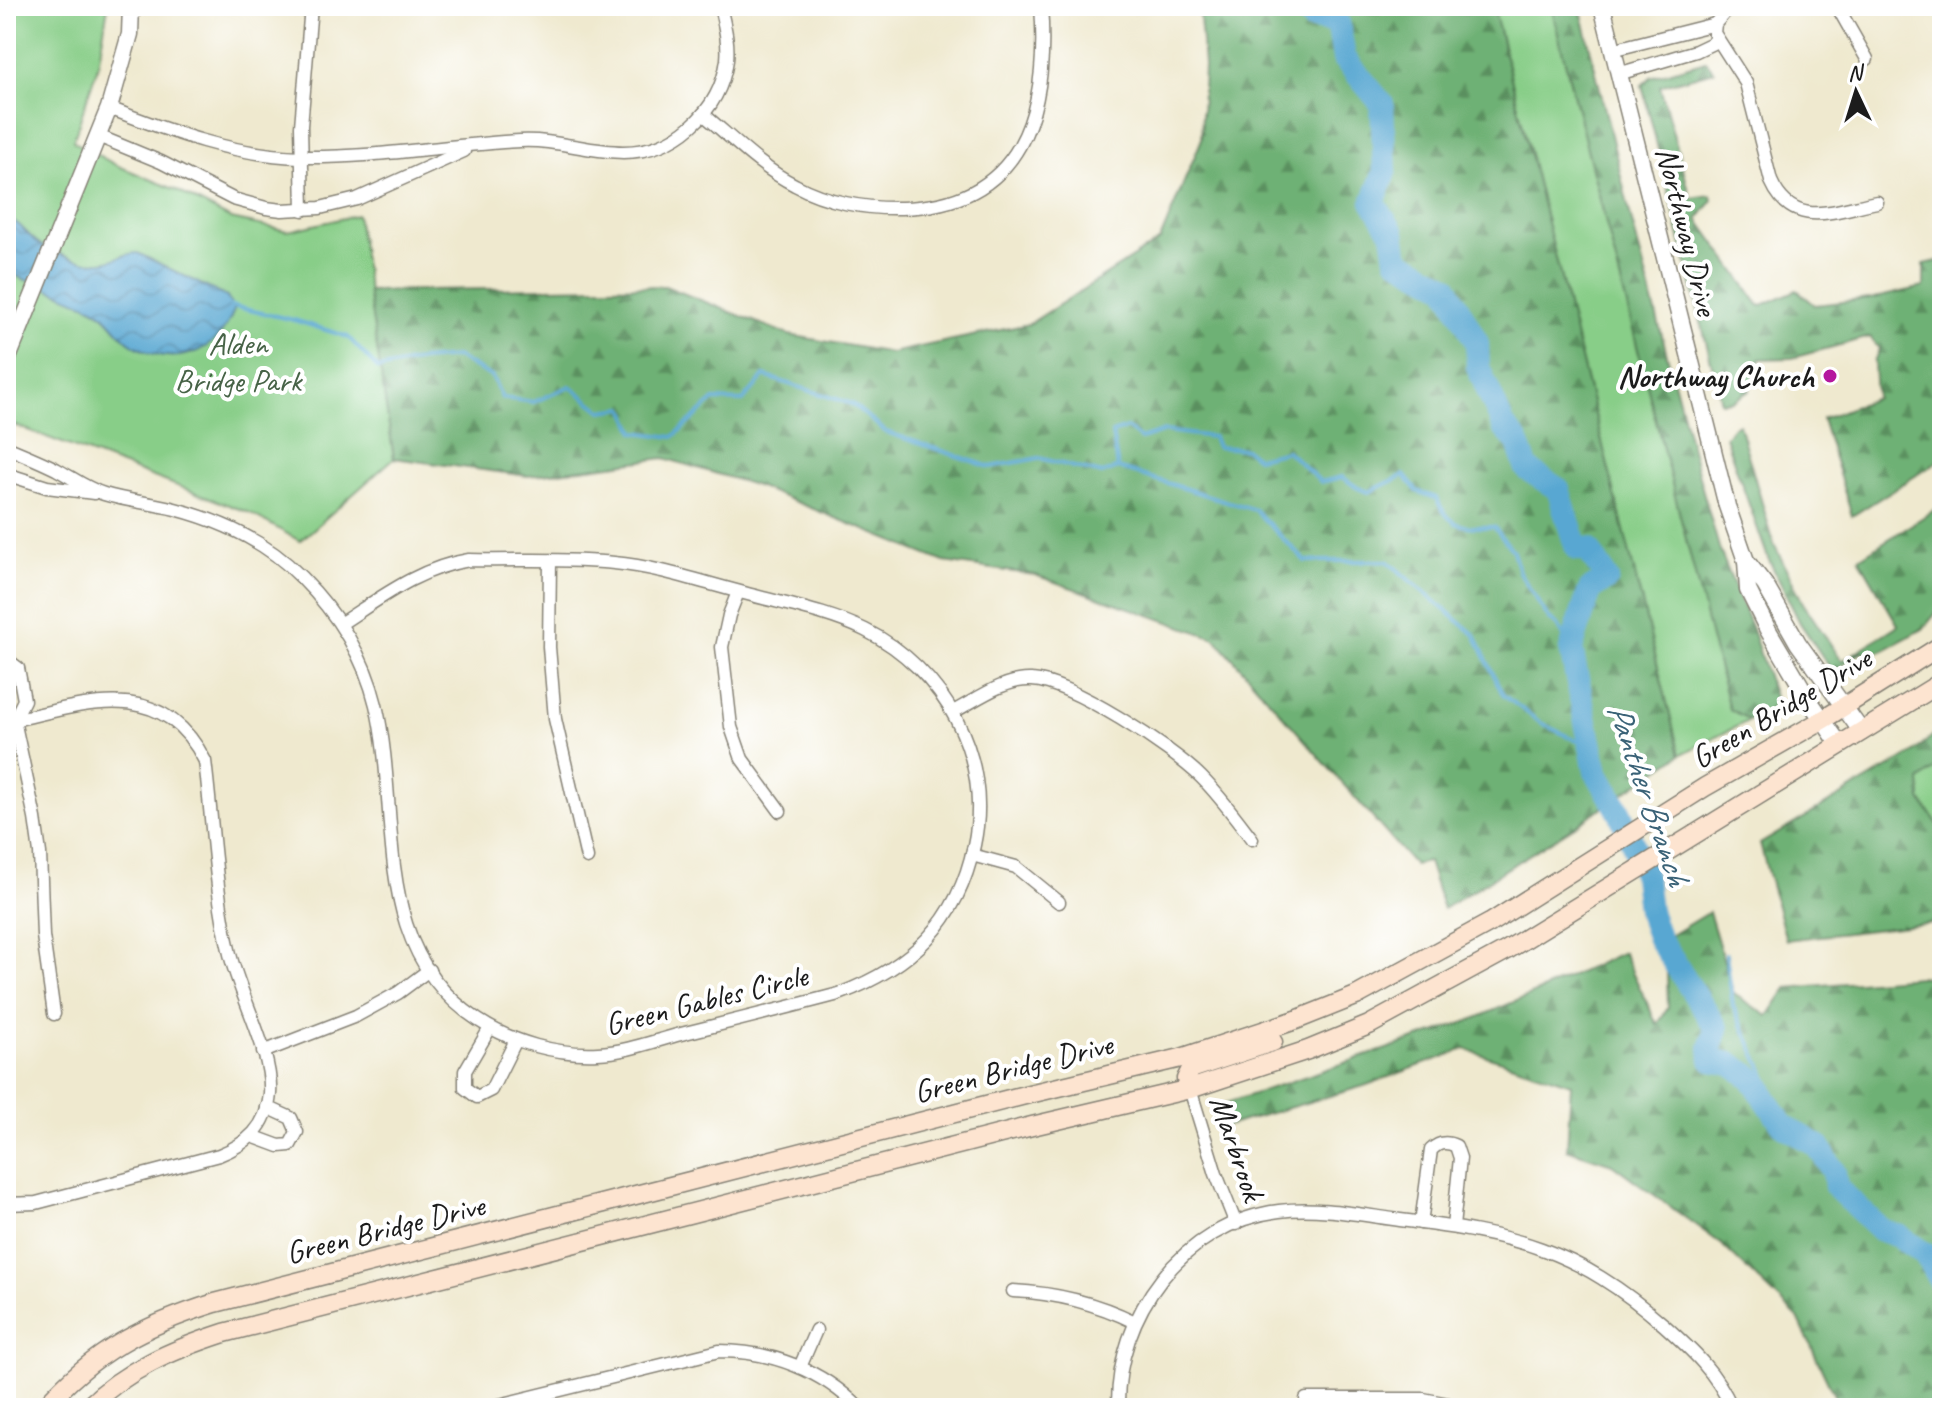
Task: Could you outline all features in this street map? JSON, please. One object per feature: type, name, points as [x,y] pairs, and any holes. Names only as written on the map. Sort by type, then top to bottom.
[{"type":"main road","name":"Green Bridge Drive","points":[[44,1408],[85,1366],[107,1350],[155,1324],[215,1303],[1025,1095],[1181,1058],[1296,1020],[1356,996],[1477,931],[1705,787],[1824,719],[1942,645]]},
{"type":"main road","name":"Green Bridge Drive","points":[[87,1408],[106,1390],[142,1365],[224,1333],[1032,1126],[1190,1089],[1308,1050],[1369,1025],[1507,950],[1942,682]]},
{"type":"main road","points":[[1190,1089],[1186,1079],[1191,1069],[1275,1041],[1356,996]]},
{"type":"street","points":[[6,363],[109,108],[130,34],[131,6]]},
{"type":"street","points":[[303,210],[303,76],[311,6]]},
{"type":"street","points":[[109,108],[218,145],[301,157],[536,141],[634,152],[656,147],[677,137],[703,114],[719,89],[726,60],[726,31],[720,6]]},
{"type":"street","name":"Northway Drive","points":[[1602,6],[1727,506],[1746,561],[1748,590],[1811,703],[1840,745]]},
{"type":"street","points":[[1612,50],[1715,24],[1730,6]]},
{"type":"street","points":[[1837,6],[1867,59]]},
{"type":"street","points":[[703,114],[778,175],[810,192],[873,208],[925,208],[952,202],[979,190],[1000,174],[1024,138],[1034,111],[1040,76],[1044,37],[1040,7]]},
{"type":"street","points":[[1715,24],[1717,41],[1739,68],[1746,83],[1771,181],[1786,205],[1807,214],[1877,202]]},
{"type":"street","points":[[1618,74],[1696,51],[1717,41]]},
{"type":"street","points":[[98,136],[161,162],[233,199],[266,208],[303,210],[357,199],[451,155],[486,145]]},
{"type":"street","name":"Green Gables Circle","points":[[6,447],[55,468],[101,493]]},
{"type":"street","name":"Green Gables Circle","points":[[6,474],[47,487],[101,493],[189,513],[246,536],[301,577],[340,624],[362,665],[376,705],[395,880],[401,910],[419,956],[460,1007],[490,1028],[516,1040],[555,1051],[582,1053],[618,1050],[839,994],[871,982],[903,962],[937,927],[955,901],[972,855],[978,813],[975,774],[967,742],[953,712],[920,669],[886,641],[849,623],[644,567],[614,563],[469,560],[449,563],[414,577],[340,624]]},
{"type":"street","points":[[550,561],[552,695],[561,755],[587,858]]},
{"type":"street","name":"Northway Drive","points":[[1746,561],[1765,585],[1798,643],[1862,732]]},
{"type":"street","points":[[738,592],[722,647],[731,727],[742,759],[780,811]]},
{"type":"street","points":[[6,659],[18,668],[24,700],[9,719]]},
{"type":"street","points":[[953,712],[1017,681],[1032,680],[1060,686],[1167,749],[1201,777],[1252,839]]},
{"type":"street","points":[[6,1204],[36,1203],[240,1147],[252,1136],[267,1107],[270,1082],[230,954],[205,761],[190,735],[166,714],[138,703],[50,709],[9,719]]},
{"type":"street","points":[[9,719],[35,818],[40,853],[44,951],[54,1014]]},
{"type":"street","points":[[972,855],[1016,867],[1059,902]]},
{"type":"street","points":[[263,1052],[356,1016],[398,993],[429,970]]},
{"type":"street","points":[[490,1028],[465,1071],[465,1088],[477,1097],[491,1090],[516,1040]]},
{"type":"street","name":"Marbrook","points":[[1190,1089],[1216,1174],[1236,1224]]},
{"type":"street","points":[[252,1136],[279,1146],[290,1145],[297,1132],[291,1118],[267,1107]]},
{"type":"street","points":[[1421,1223],[1431,1150],[1437,1144],[1448,1142],[1456,1146],[1460,1158],[1453,1227]]},
{"type":"street","points":[[1118,1408],[1123,1355],[1135,1322],[1150,1294],[1173,1266],[1204,1241],[1236,1224],[1258,1216],[1297,1210],[1333,1211],[1496,1234],[1543,1248],[1583,1266],[1638,1303],[1699,1356],[1719,1381],[1732,1408]]},
{"type":"street","points":[[1013,1291],[1071,1298],[1135,1322]]},
{"type":"street","points":[[800,1367],[816,1330]]},
{"type":"street","points":[[487,1408],[719,1351],[767,1356],[800,1367],[825,1380],[859,1408]]},
{"type":"street","points":[[1306,1399],[1423,1399],[1469,1408]]},
{"type":"green space","name":"Alden Bridge Park","points":[[6,6],[108,6],[98,66],[73,141],[116,165],[174,189],[231,219],[288,231],[357,215],[394,458],[300,541],[250,513],[6,422]]},
{"type":"green space","points":[[1199,6],[1493,6],[1680,755],[1443,909],[1428,862],[1414,865],[1215,638],[1035,575],[944,562],[754,485],[664,458],[528,476],[394,458],[368,291],[665,286],[789,335],[891,353],[1029,324],[1160,240],[1201,141],[1204,65]]},
{"type":"green space","points":[[1493,6],[1551,6],[1729,708],[1750,720],[1680,755]]},
{"type":"green space","points":[[1551,6],[1580,6],[1632,222],[1703,491],[1720,551],[1752,629],[1774,697],[1771,708],[1750,720],[1729,709]]},
{"type":"green space","points":[[1706,61],[1714,71],[1660,86],[1691,198],[1711,195],[1713,200],[1698,219],[1760,306],[1797,290],[1815,305],[1870,299],[1924,287],[1924,264],[1942,260],[1942,459],[1852,516],[1822,419],[1876,398],[1874,362],[1879,349],[1870,337],[1792,358],[1760,359],[1749,391],[1733,401],[1721,402],[1642,85],[1651,77]]},
{"type":"green space","points":[[1739,424],[1774,544],[1803,603],[1842,661],[1898,625],[1859,558],[1942,505],[1942,606],[1923,629],[1880,652],[1861,652],[1833,672],[1800,623],[1768,558],[1725,437],[1732,427]]},
{"type":"green space","points":[[1942,728],[1942,763],[1920,781],[1921,800],[1942,830],[1942,922],[1786,940],[1760,844],[1913,753]]},
{"type":"green space","points":[[1942,763],[1942,830],[1921,800],[1920,780]]},
{"type":"green space","points":[[1709,912],[1734,994],[1768,1016],[1787,988],[1942,975],[1942,1408],[1840,1408],[1798,1318],[1720,1243],[1612,1164],[1567,1149],[1571,1084],[1465,1049],[1364,1086],[1216,1129],[1212,1108],[1469,1021],[1623,952],[1657,1024],[1668,1008],[1666,938]]},
{"type":"water","points":[[6,217],[40,245],[76,259],[100,262],[138,253],[227,297],[234,310],[226,326],[204,348],[175,356],[144,351],[129,342],[98,311],[14,275],[6,268]]},
{"type":"waterway","name":"Panther Branch","points":[[1309,6],[1312,18],[1338,22],[1344,58],[1382,104],[1385,172],[1373,202],[1393,233],[1397,259],[1447,287],[1477,343],[1478,367],[1504,427],[1517,441],[1527,469],[1558,489],[1577,549],[1588,549],[1607,579],[1590,590],[1571,649],[1596,771],[1620,813],[1635,849],[1645,876],[1649,911],[1659,939],[1717,1029],[1711,1048],[1712,1060],[1731,1064],[1751,1077],[1783,1125],[1818,1146],[1834,1172],[1836,1187],[1881,1230],[1898,1236],[1925,1254],[1942,1284]]},
{"type":"waterway","points":[[231,306],[294,320],[348,337],[378,369],[457,357],[492,377],[502,398],[534,402],[570,386],[602,411],[624,408],[635,432],[673,437],[714,400],[743,401],[764,376],[852,404],[886,432],[990,467],[1039,458],[1102,474],[1118,468],[1112,433],[1127,428],[1141,439],[1165,431],[1213,437],[1217,447],[1246,449],[1257,458],[1287,451],[1321,482],[1342,477],[1369,492],[1404,475],[1417,491],[1436,498],[1453,521],[1466,526],[1494,527],[1513,551],[1519,572],[1549,619],[1558,625],[1571,649]]},
{"type":"waterway","points":[[1118,468],[1255,510],[1305,561],[1387,561],[1475,635],[1503,695],[1541,723],[1591,748]]},
{"type":"waterway","points":[[1726,954],[1733,1006],[1792,1131]]},
{"type":"place","name":"Northway Church","points":[[1830,376]]}]
